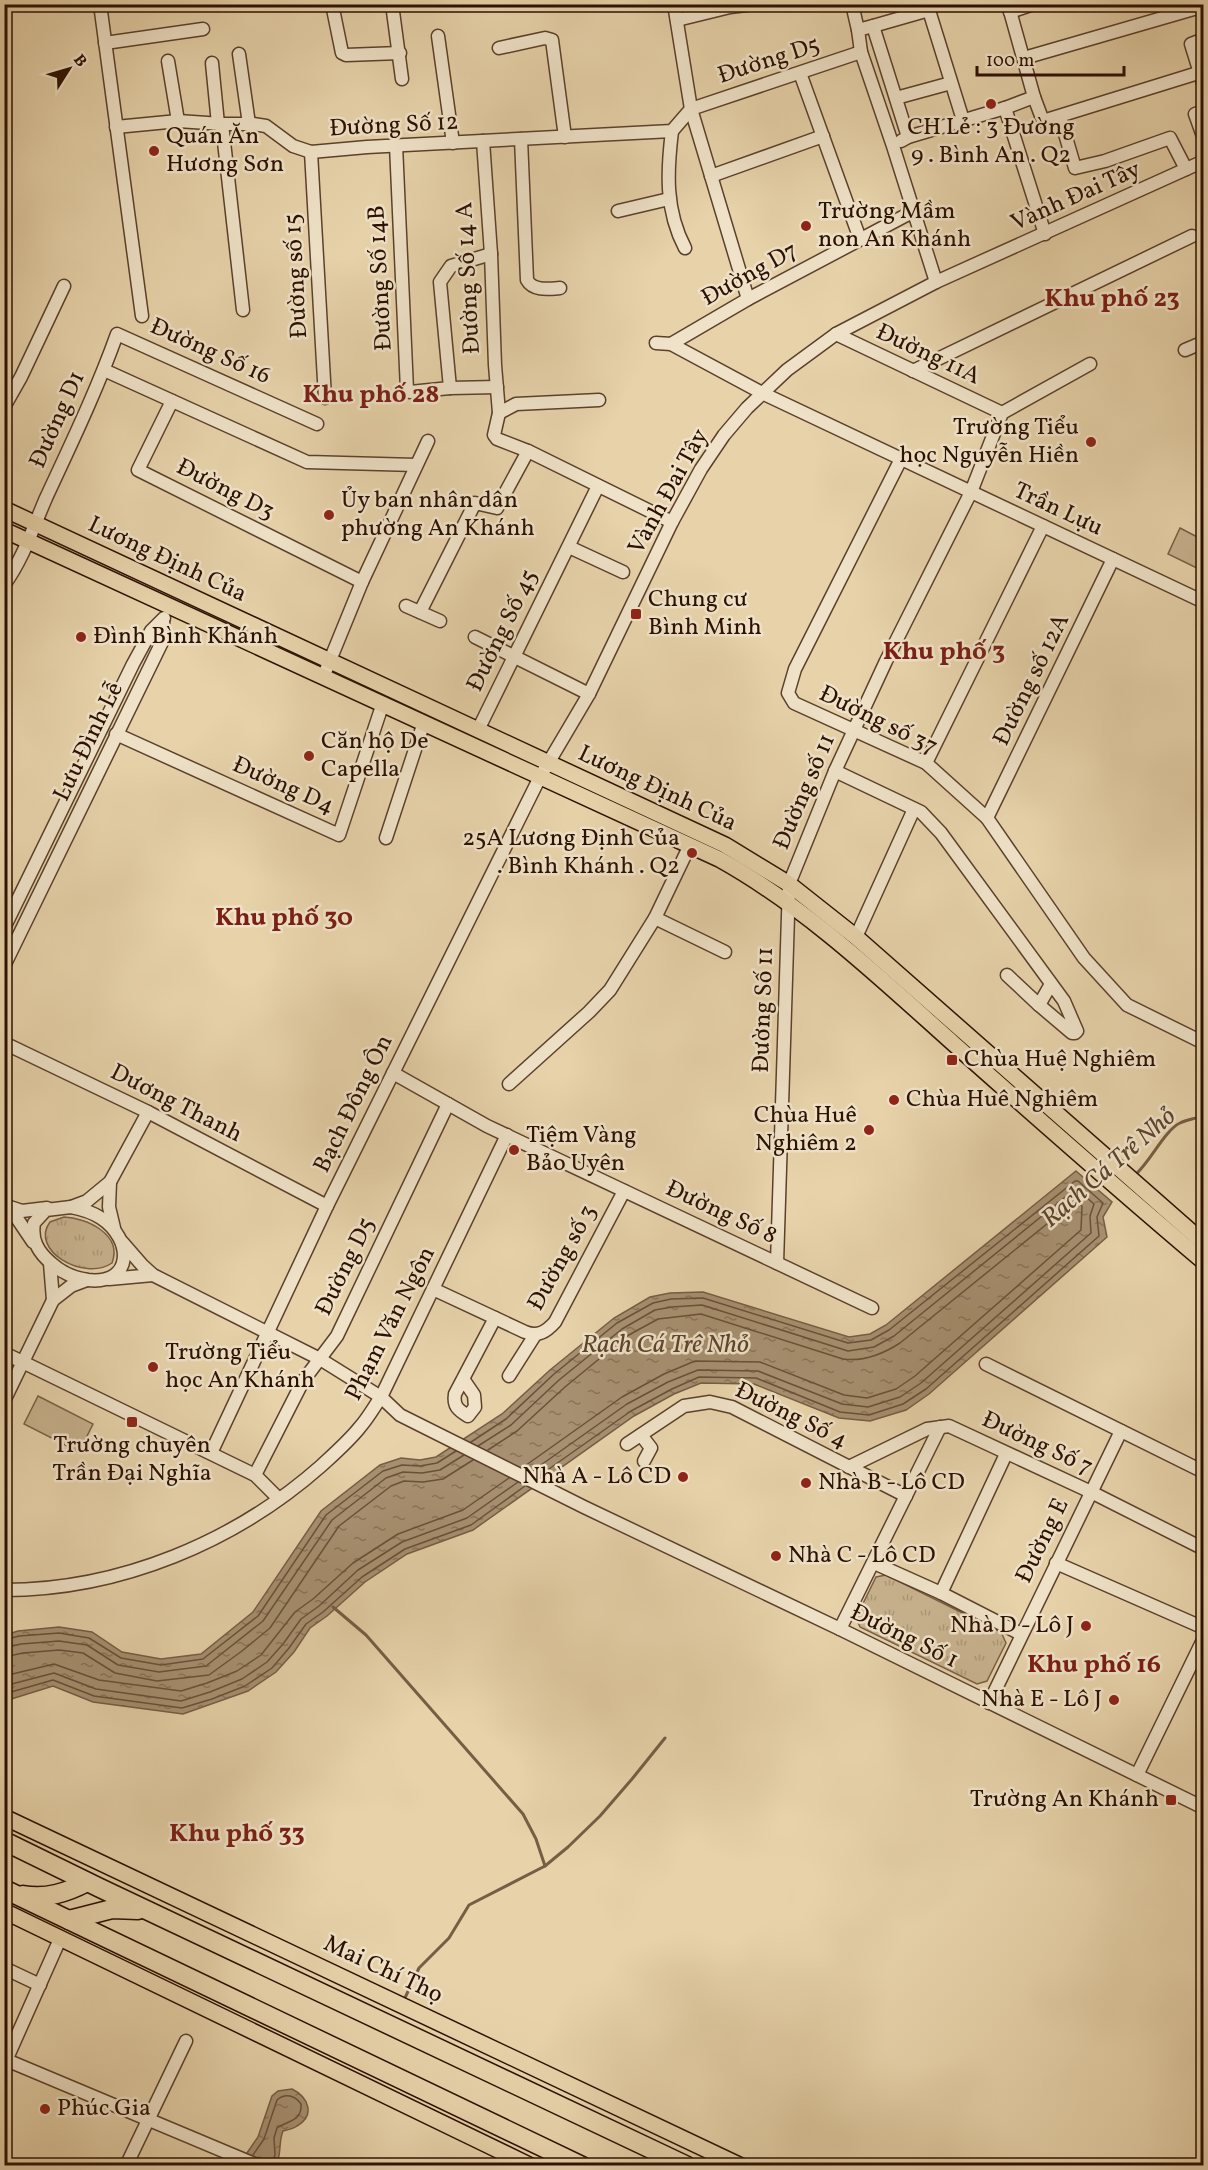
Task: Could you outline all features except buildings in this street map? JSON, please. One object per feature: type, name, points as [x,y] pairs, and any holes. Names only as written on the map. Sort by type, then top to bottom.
[{"type":"highway","name":"Mai Chí Thọ","points":[[4,1841],[687,2166]]},
{"type":"highway","points":[[8,1891],[43,1897],[59,1894],[87,1882]]},
{"type":"highway","points":[[69,1920],[87,1882]]},
{"type":"highway","points":[[8,1891],[582,2166]]},
{"type":"highway","points":[[69,1920],[112,1909],[150,1912]]},
{"type":"main road","name":"Lương Định Của","points":[[4,509],[327,668],[383,703],[690,845],[755,879],[849,949],[1050,1118],[1167,1221],[1203,1262]]},
{"type":"main road","name":"Lương Định Của","points":[[4,530],[170,605],[478,730],[725,845],[789,884],[856,937],[1050,1118]]},
{"type":"main road","name":"Lương Định Của","points":[[1167,1221],[1203,1243]]},
{"type":"main road","name":"Mai Chí Thọ","points":[[4,1817],[741,2166]]},
{"type":"main road","points":[[87,1882],[97,1861]]},
{"type":"main road","points":[[4,1911],[531,2166]]},
{"type":"main road","points":[[60,1939],[69,1920]]},
{"type":"street","points":[[100,4],[141,316]]},
{"type":"street","points":[[332,4],[342,53],[346,55],[400,53]]},
{"type":"street","points":[[392,4],[402,79]]},
{"type":"street","points":[[674,4],[691,109],[748,299]]},
{"type":"street","points":[[677,20],[730,7],[754,4]]},
{"type":"street","points":[[852,4],[861,52],[936,282]]},
{"type":"street","points":[[1034,4],[1009,8],[1043,122],[1198,73]]},
{"type":"street","points":[[1024,58],[1203,6]]},
{"type":"street","points":[[858,30],[928,7],[963,120]]},
{"type":"street","points":[[873,26],[908,137]]},
{"type":"street","points":[[105,43],[204,29]]},
{"type":"street","points":[[438,36],[453,143]]},
{"type":"street","points":[[499,48],[545,38],[552,40],[565,137]]},
{"type":"street","points":[[1203,39],[1191,44],[1203,86]]},
{"type":"street","name":"Đường D5","points":[[691,109],[861,52]]},
{"type":"street","points":[[239,54],[249,124]]},
{"type":"street","points":[[168,61],[178,121]]},
{"type":"street","points":[[212,63],[243,310]]},
{"type":"street","points":[[800,73],[860,239]]},
{"type":"street","points":[[896,98],[951,83]]},
{"type":"street","points":[[893,146],[908,137],[1034,97]]},
{"type":"street","points":[[1005,108],[1045,234]]},
{"type":"street","points":[[685,248],[677,231],[669,199],[668,167],[672,131],[691,109]]},
{"type":"street","points":[[1203,111],[1195,114],[1203,139]]},
{"type":"street","points":[[1060,117],[1075,168],[1105,161],[1170,138],[1186,169]]},
{"type":"street","name":"Đường Số 12","points":[[116,127],[178,121],[266,126],[293,146],[311,152],[672,131]]},
{"type":"street","points":[[711,176],[823,136]]},
{"type":"street","points":[[521,139],[527,280],[529,284],[539,288],[560,288]]},
{"type":"street","name":"Đường Số 14 A","points":[[483,141],[499,413],[494,435],[497,439],[528,451]]},
{"type":"street","name":"Đường Số 14B","points":[[396,146],[407,390],[410,392],[497,387]]},
{"type":"street","name":"Đường số 15","points":[[311,152],[325,398]]},
{"type":"street","name":"Vành Đai Tây","points":[[540,777],[589,694],[672,522],[712,452],[747,408],[796,363],[836,334],[936,282],[1203,161]]},
{"type":"street","points":[[618,211],[669,199]]},
{"type":"street","name":"Đường D7","points":[[671,344],[748,299],[914,211]]},
{"type":"street","points":[[913,371],[1192,236]]},
{"type":"street","points":[[450,388],[440,282],[451,266],[491,254]]},
{"type":"street","points":[[4,407],[21,377],[63,286]]},
{"type":"street","name":"Đường D1","points":[[4,585],[18,566],[27,541],[104,370],[117,334]]},
{"type":"street","name":"Đường Số 16","points":[[117,334],[317,424]]},
{"type":"street","name":"Đường 11A","points":[[836,334],[1002,413]]},
{"type":"street","points":[[1185,350],[1203,342]]},
{"type":"street","points":[[656,344],[671,344],[764,394]]},
{"type":"street","points":[[971,492],[1002,413],[1090,364]]},
{"type":"street","points":[[104,370],[307,462],[416,465]]},
{"type":"street","name":"Trần Lựu","points":[[764,394],[1203,602]]},
{"type":"street","points":[[499,413],[516,404],[599,400]]},
{"type":"street","name":"Đường D3","points":[[172,401],[138,470],[362,582]]},
{"type":"street","points":[[327,668],[362,582],[428,441]]},
{"type":"street","points":[[420,612],[475,503],[497,508],[528,451],[672,522]]},
{"type":"street","name":"Đường số 37","points":[[901,459],[795,669],[788,693],[794,703],[926,763],[987,818],[1084,958],[1104,982],[1127,1005],[1203,1043]]},
{"type":"street","name":"Đường Số 45","points":[[478,730],[598,486]]},
{"type":"street","name":"Đường số 11","points":[[788,902],[789,884],[854,730],[971,492]]},
{"type":"street","points":[[926,763],[1042,526]]},
{"type":"street","points":[[569,547],[623,572]]},
{"type":"street","name":"Đường số 12A","points":[[987,818],[1113,559]]},
{"type":"street","points":[[162,621],[170,605]]},
{"type":"street","points":[[406,606],[440,621]]},
{"type":"street","name":"Lưu Đình Lễ","points":[[4,966],[164,638],[162,621]]},
{"type":"street","name":"Lưu Đình Lễ","points":[[4,928],[133,664],[151,631],[162,621]]},
{"type":"street","points":[[475,637],[589,694]]},
{"type":"street","name":"Đường D4","points":[[116,734],[339,835],[383,703]]},
{"type":"street","points":[[386,838],[424,722]]},
{"type":"street","points":[[836,771],[921,812],[941,833],[1064,1001],[1076,1032],[1072,1033],[1007,975]]},
{"type":"street","name":"Bạch Đông Ôn","points":[[211,1453],[327,1206],[540,777]]},
{"type":"street","points":[[856,937],[914,809]]},
{"type":"street","points":[[509,1084],[610,990],[655,918],[690,845]]},
{"type":"street","name":"Đường Số 11","points":[[777,1263],[788,902]]},
{"type":"street","points":[[655,918],[725,952]]},
{"type":"street","points":[[1039,1005],[1051,984]]},
{"type":"street","name":"Dương Thanh","points":[[4,1043],[148,1112],[327,1206]]},
{"type":"street","name":"Đường Số 8","points":[[393,1073],[507,1136],[872,1308]]},
{"type":"street","name":"Đường D5","points":[[255,1475],[303,1382],[337,1336],[448,1104]]},
{"type":"street","points":[[7,1206],[22,1211],[70,1207],[87,1201],[110,1182],[148,1112]]},
{"type":"street","name":"Phạm Văn Ngôn","points":[[4,1590],[69,1586],[161,1562],[215,1539],[303,1482],[351,1437],[381,1397],[507,1136]]},
{"type":"street","points":[[110,1182],[109,1208],[114,1230]]},
{"type":"street","name":"Đường số 3","points":[[433,1289],[525,1332],[535,1335],[546,1331],[555,1322],[624,1191]]},
{"type":"street","points":[[7,1206],[50,1263],[72,1277],[102,1280],[153,1275]]},
{"type":"street","points":[[70,1207],[90,1212],[101,1218],[153,1275]]},
{"type":"street","points":[[36,1247],[32,1232],[34,1223],[41,1214],[54,1208]]},
{"type":"street","points":[[102,1280],[115,1274],[123,1263],[125,1253],[122,1242]]},
{"type":"street","points":[[50,1263],[53,1300]]},
{"type":"street","name":"Đường Số 1","points":[[153,1275],[320,1359],[381,1397],[400,1415],[1203,1808]]},
{"type":"street","points":[[4,1401],[53,1300],[71,1286],[88,1280]]},
{"type":"street","points":[[463,1378],[495,1318]]},
{"type":"street","points":[[510,1376],[535,1335]]},
{"type":"street","points":[[4,1353],[255,1475],[279,1499]]},
{"type":"street","points":[[986,1364],[1203,1472]]},
{"type":"street","name":"Đường Số 4","points":[[627,1444],[684,1406],[710,1402],[732,1407],[906,1496]]},
{"type":"street","points":[[849,1467],[927,1429],[940,1426]]},
{"type":"street","points":[[840,1629],[940,1426]]},
{"type":"street","name":"Đường Số 7","points":[[940,1426],[949,1426],[1091,1492],[1203,1549]]},
{"type":"street","name":"Đường E","points":[[989,1703],[1121,1431]]},
{"type":"street","points":[[641,1435],[651,1448],[644,1461]]},
{"type":"street","points":[[941,1593],[1006,1454]]},
{"type":"street","points":[[874,1563],[941,1593],[1021,1634]]},
{"type":"street","points":[[1056,1563],[1203,1628]]},
{"type":"street","points":[[1137,1775],[1203,1638]]},
{"type":"street","points":[[60,1939],[5,2062],[260,2166]]},
{"type":"street","points":[[4,1968],[39,1985]]},
{"type":"street","points":[[126,2166],[147,2118],[186,2041]]},
{"type":"green space","points":[[1180,528],[1203,540],[1203,571],[1168,554]]},
{"type":"green space","points":[[64,1217],[92,1224],[107,1236],[114,1253],[112,1263],[100,1268],[88,1269],[75,1266],[53,1252],[47,1243],[45,1233],[50,1222]]},
{"type":"green space","points":[[38,1396],[93,1424],[79,1452],[24,1424]]},
{"type":"green space","points":[[886,1575],[1001,1632],[1006,1643],[987,1681],[977,1684],[860,1627],[856,1618],[876,1577]]},
{"type":"water","name":"Rạch Cá Trê Nhỏ","points":[[1076,1171],[1112,1202],[1103,1217],[1107,1237],[929,1394],[906,1410],[870,1421],[839,1418],[754,1384],[701,1383],[674,1394],[634,1416],[473,1530],[407,1554],[365,1582],[310,1628],[294,1652],[276,1672],[248,1691],[183,1714],[93,1702],[53,1686],[5,1701],[5,1635],[18,1631],[59,1627],[92,1632],[122,1652],[161,1659],[201,1654],[253,1612],[321,1511],[380,1465],[401,1458],[420,1460],[436,1457],[502,1414],[550,1370],[614,1318],[650,1297],[670,1293],[703,1292],[849,1337],[870,1334],[886,1325]]},
{"type":"water","points":[[292,2089],[306,2101],[308,2112],[303,2122],[283,2131],[276,2165],[238,2166],[258,2137],[272,2096],[278,2091]]},
{"type":"waterway","name":"Rạch Cá Trê Nhỏ","points":[[1135,1175],[1174,1127],[1204,1115]]},
{"type":"waterway","points":[[333,1607],[366,1635],[523,1814],[536,1839],[545,1866]]},
{"type":"waterway","points":[[403,2002],[419,1968],[449,1938],[469,1905],[545,1866],[568,1847],[600,1816],[665,1738]]},
{"type":"place","name":"CH Lẻ : 3 Đường 9 . Bình An . Q2","points":[[991,104]]},
{"type":"place","name":"Quán Ăn Hương Sơn","points":[[154,151]]},
{"type":"place","name":"Trường Mầm non An Khánh","points":[[806,226]]},
{"type":"place","name":"Trường Tiểu học Nguyễn Hiền","points":[[1091,442]]},
{"type":"place","name":"Ủy ban nhân dân phường An Khánh","points":[[329,515]]},
{"type":"place","name":"Chung cư Bình Minh","points":[[636,614]]},
{"type":"place","name":"Đình Bình Khánh","points":[[81,637]]},
{"type":"place","name":"Căn hộ De Capella","points":[[309,756]]},
{"type":"place","name":"25A Lương Định Của . Bình Khánh . Q2","points":[[692,853]]},
{"type":"place","name":"Chùa Huệ Nghiêm","points":[[952,1060]]},
{"type":"place","name":"Chùa Huê Nghiêm","points":[[894,1100]]},
{"type":"place","name":"Chùa Huê Nghiêm 2","points":[[869,1130]]},
{"type":"place","name":"Tiệm Vàng Bảo Uyên","points":[[514,1150]]},
{"type":"place","name":"Trường Tiểu học An Khánh","points":[[153,1367]]},
{"type":"place","name":"Trường chuyên Trần Đại Nghĩa","points":[[132,1422]]},
{"type":"place","name":"Nhà A - Lô CD","points":[[683,1477]]},
{"type":"place","name":"Nhà B - Lô CD","points":[[806,1483]]},
{"type":"place","name":"Nhà C - Lô CD","points":[[776,1556]]},
{"type":"place","name":"Nhà D - Lô J","points":[[1086,1626]]},
{"type":"place","name":"Nhà E - Lô J","points":[[1114,1700]]},
{"type":"place","name":"Trường An Khánh","points":[[1171,1800]]},
{"type":"place","name":"Phúc Gia","points":[[45,2109]]},
{"type":"district","name":"Khu phố 23","points":[[1112,299]]},
{"type":"district","name":"Khu phố 28","points":[[371,395]]},
{"type":"district","name":"Khu phố 3","points":[[944,652]]},
{"type":"district","name":"Khu phố 30","points":[[284,918]]},
{"type":"district","name":"Khu phố 16","points":[[1094,1665]]},
{"type":"district","name":"Khu phố 33","points":[[237,1834]]}]
